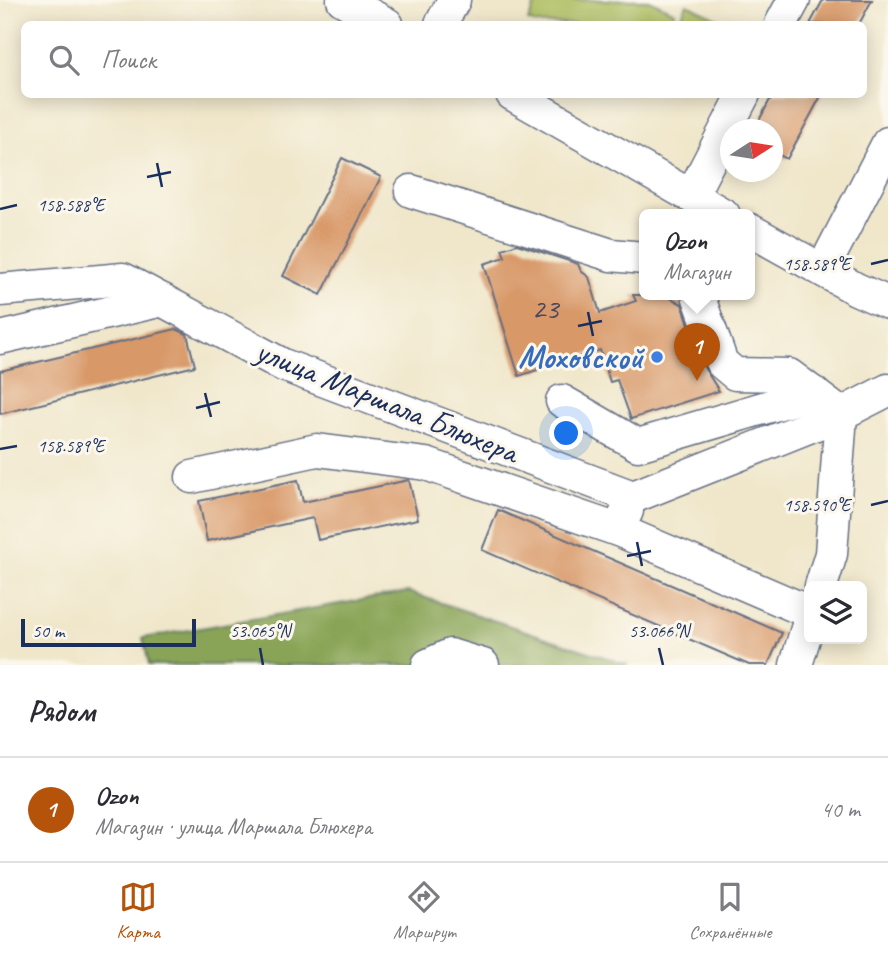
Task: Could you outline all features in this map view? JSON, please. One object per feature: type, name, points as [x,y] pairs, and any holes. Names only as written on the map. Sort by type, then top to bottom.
[{"type":"street","points":[[343,0],[382,21]]},
{"type":"street","points":[[443,21],[454,0]]},
{"type":"street","points":[[783,21],[794,0]]},
{"type":"street","points":[[519,98],[714,209]]},
{"type":"street","points":[[691,196],[742,98]]},
{"type":"street","points":[[823,269],[888,143]]},
{"type":"street","points":[[411,191],[611,255],[639,257]]},
{"type":"street","points":[[757,240],[823,269],[856,289],[888,303]]},
{"type":"street","name":"улица Маршала Блюхера","points":[[0,290],[123,279],[283,365],[633,497]]},
{"type":"street","points":[[0,338],[163,300]]},
{"type":"street","points":[[700,300],[722,363],[735,374],[789,375],[841,414]]},
{"type":"street","points":[[618,530],[633,497],[841,414],[888,390]]},
{"type":"street","points":[[562,401],[638,445],[814,393]]},
{"type":"street","points":[[823,581],[831,554],[841,414]]},
{"type":"street","points":[[192,477],[317,450],[412,462],[439,468],[618,530],[804,610]]},
{"type":"street","points":[[796,665],[804,639]]},
{"type":"street","points":[[428,665],[450,655],[483,665]]},
{"type":"green space","points":[[537,0],[649,0],[675,12],[671,21],[528,21]]},
{"type":"green space","points":[[687,4],[717,18],[716,21],[679,21]]},
{"type":"green space","points":[[408,592],[628,665],[149,665],[143,638]]},
{"type":"building","points":[[823,0],[872,0],[861,21],[812,21]]},
{"type":"building","points":[[771,98],[820,98],[787,159],[783,157],[783,119],[760,119]]},
{"type":"building","points":[[342,158],[381,177],[321,295],[283,276]]},
{"type":"building","points":[[517,244],[578,264],[581,271],[589,277],[600,313],[636,301],[633,295],[639,295],[639,300],[674,300],[682,304],[705,369],[719,391],[631,419],[617,380],[610,382],[600,350],[519,376],[484,264],[505,257],[502,249]]},
{"type":"building","points":[[176,329],[187,334],[195,366],[0,414],[0,371]]},
{"type":"building","points":[[298,480],[303,502],[409,480],[418,519],[318,540],[313,518],[207,541],[199,501]]},
{"type":"building","points":[[498,510],[782,633],[768,665],[749,665],[482,550]]},
{"type":"place","name":"Моховской","points":[[657,357]]},
{"type":"place","name":"Ozon","points":[[697,381]]}]
